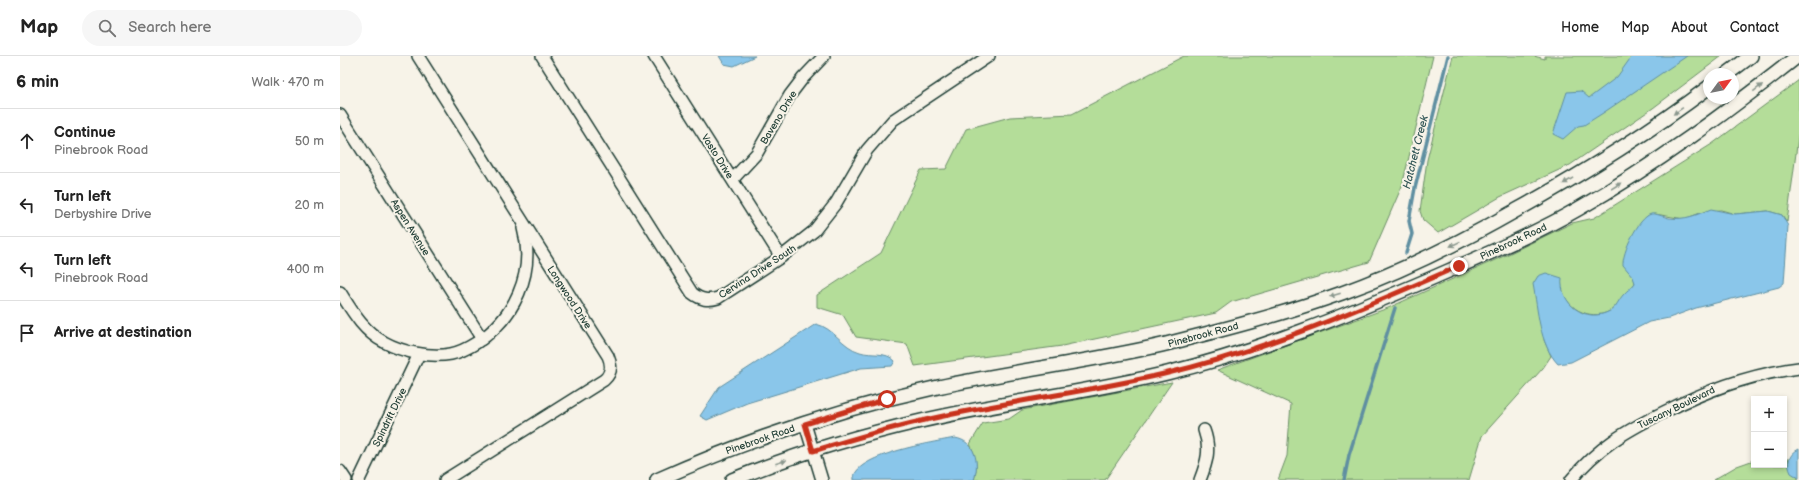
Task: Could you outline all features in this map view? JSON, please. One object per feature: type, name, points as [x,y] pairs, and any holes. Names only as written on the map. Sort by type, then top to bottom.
[{"type":"street","name":"Longwood Drive","points":[[414,56],[421,61],[611,362],[610,373],[604,380],[445,480]]},
{"type":"street","name":"Vasto Drive","points":[[654,56],[781,256]]},
{"type":"street","name":"Baveno Drive","points":[[733,179],[757,153],[795,89],[824,56]]},
{"type":"street","name":"Cervina Drive South","points":[[545,57],[692,293],[698,298],[705,300],[718,298],[781,256],[814,231],[836,204],[867,150],[888,125],[974,60],[989,56]]},
{"type":"street","points":[[1735,68],[1751,56]]},
{"type":"street","name":"Pinebrook Road","points":[[732,480],[813,451],[922,420],[1104,387],[1164,374],[1247,352],[1315,327],[1507,245],[1577,209],[1667,153],[1751,93],[1798,56]]},
{"type":"street","name":"Pinebrook Road","points":[[657,480],[722,452],[805,424],[887,399],[940,386],[1102,358],[1164,344],[1251,321],[1344,292],[1459,243],[1530,203],[1642,135],[1703,92]]},
{"type":"street","name":"Aspen Avenue","points":[[340,115],[482,340]]},
{"type":"street","points":[[340,292],[360,322],[374,335],[393,346],[419,354],[451,354],[465,350],[482,340],[507,316],[521,289],[527,257],[525,233],[520,220]]},
{"type":"street","name":"Spindrift Drive","points":[[359,480],[419,354]]},
{"type":"street","name":"Tuscany Boulevard","points":[[1571,480],[1593,455],[1618,436],[1689,400],[1739,380],[1799,368]]},
{"type":"street","points":[[805,424],[822,480]]},
{"type":"street","points":[[1200,480],[1208,451],[1204,430]]},
{"type":"street","points":[[340,471],[346,480]]},
{"type":"green space","points":[[1184,56],[1433,56],[1402,186],[1369,262],[1231,302],[1216,313],[1062,346],[915,366],[907,344],[856,337],[843,315],[817,307],[817,295],[881,253],[921,170],[946,169],[966,129],[1010,117],[1072,114]]},
{"type":"green space","points":[[1453,56],[1534,56],[1545,59],[1545,56],[1722,56],[1706,68],[1703,68],[1703,70],[1653,108],[1570,165],[1500,197],[1438,233],[1423,220],[1420,211],[1427,160]]},
{"type":"green space","points":[[1799,80],[1799,130],[1787,222],[1782,215],[1768,211],[1735,214],[1721,210],[1706,211],[1684,219],[1655,214],[1647,216],[1629,243],[1635,283],[1612,310],[1594,315],[1578,310],[1567,300],[1561,285],[1544,340],[1551,356],[1543,368],[1482,436],[1469,480],[1278,480],[1287,456],[1291,404],[1217,370],[1388,308],[1504,256],[1572,223],[1594,218],[1712,144]]},
{"type":"green space","points":[[1172,382],[1105,480],[974,480],[976,462],[970,444],[983,423],[1009,419],[1022,410]]},
{"type":"green space","points":[[1787,459],[1789,459],[1788,463],[1799,480],[1713,480],[1737,466],[1751,461],[1751,468],[1787,468]]},
{"type":"water","points":[[719,56],[755,56],[734,66],[724,64]]},
{"type":"water","points":[[1632,56],[1687,56],[1603,113],[1584,125],[1578,126],[1563,139],[1553,134],[1567,92],[1581,91],[1589,98],[1617,77]]},
{"type":"water","points":[[1711,209],[1735,214],[1768,211],[1782,215],[1788,226],[1784,283],[1779,287],[1696,308],[1669,318],[1649,322],[1571,362],[1558,364],[1547,347],[1540,326],[1533,284],[1538,276],[1546,273],[1562,278],[1562,287],[1565,296],[1576,309],[1583,313],[1592,315],[1610,311],[1635,283],[1633,277],[1623,265],[1623,260],[1632,236],[1641,222],[1651,214],[1669,218],[1681,218]]},
{"type":"water","points":[[816,324],[828,329],[854,350],[887,356],[895,361],[892,366],[861,368],[747,403],[707,420],[700,416],[719,387]]},
{"type":"water","points":[[955,438],[967,443],[974,453],[976,460],[976,473],[974,480],[854,480],[857,471],[866,463],[879,457],[913,446]]},
{"type":"water","points":[[1799,449],[1799,478],[1791,473],[1789,469],[1789,459],[1793,453]]},
{"type":"waterway","name":"Hatchett Creek","points":[[1406,253],[1412,234],[1409,221],[1415,188],[1448,56]]},
{"type":"waterway","name":"Hatchett Creek","points":[[1344,480],[1349,455],[1395,308]]},
{"type":"route","points":[[887,399],[805,424],[813,451],[850,439],[922,420],[1104,387],[1164,374],[1247,352],[1315,327],[1459,266]]}]
